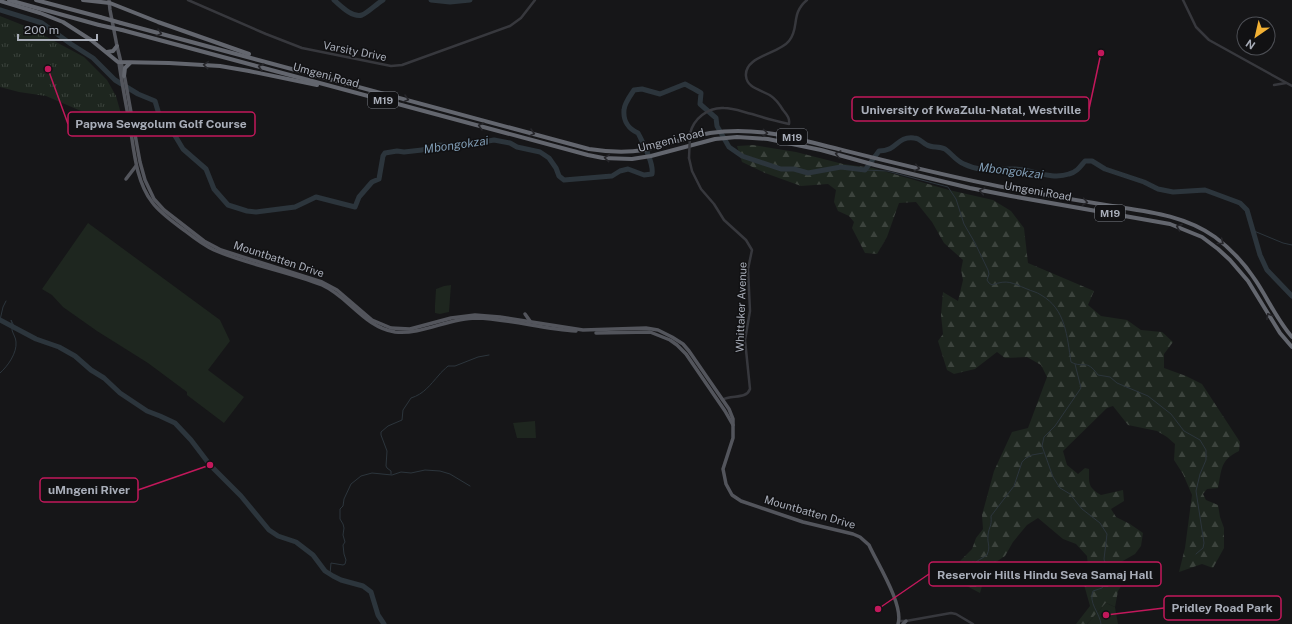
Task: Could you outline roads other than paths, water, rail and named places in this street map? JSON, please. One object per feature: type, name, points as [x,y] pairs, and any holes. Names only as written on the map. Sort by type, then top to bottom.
[{"type":"highway","name":"Umgeni Road","points":[[9,0],[588,155],[619,159],[646,157],[715,139],[751,137],[768,139],[821,150],[970,188],[1170,224],[1202,237],[1230,260],[1248,281],[1280,333],[1292,347]]},
{"type":"highway","name":"Umgeni Road","points":[[36,0],[589,149],[611,152],[645,149],[710,133],[758,132],[779,135],[975,182],[1048,196],[1165,215],[1192,224],[1214,237],[1237,256],[1257,281],[1281,323],[1292,336]]},
{"type":"highway","points":[[83,0],[108,2],[158,22],[278,64]]},
{"type":"highway","points":[[0,1],[40,13],[63,22],[87,36],[119,61],[220,66],[355,92]]},
{"type":"highway","points":[[107,52],[113,51],[116,46]]},
{"type":"highway","points":[[124,78],[126,68],[130,62]]},
{"type":"main road","name":"Mountbatten Drive","points":[[108,2],[142,170],[154,199],[164,210],[204,241],[221,250],[323,282],[338,290],[372,320],[391,328],[410,329],[451,318],[475,315],[530,321],[590,331],[632,327],[646,328],[658,330],[683,344],[732,415],[732,438],[723,468],[726,484],[730,494],[741,501],[784,516],[821,527],[853,534],[864,539],[869,545],[893,594],[898,610],[899,623]]},
{"type":"main road","name":"Mountbatten Drive","points":[[119,61],[137,164],[141,181],[151,201],[164,215],[214,250],[329,288],[373,324],[396,332],[412,332],[454,321],[475,318],[571,331],[650,332],[671,338]]},
{"type":"main road","points":[[126,179],[134,171],[137,164]]},
{"type":"main road","points":[[525,314],[530,321]]},
{"type":"street","name":"Varsity Drive","points":[[188,0],[302,48],[391,66],[402,65],[507,27],[522,18],[535,0]]},
{"type":"street","name":"Whittaker Avenue","points":[[721,401],[726,397],[744,395],[748,393],[750,388],[745,340],[750,311],[748,269],[752,250],[746,240],[724,220],[714,204],[701,189],[692,171],[689,158],[690,134],[696,120],[708,111],[718,108],[727,108],[789,124],[788,117],[779,104],[769,95],[750,85],[747,80],[746,73],[752,62],[782,48],[789,42],[794,32],[798,11],[807,0]]},
{"type":"street","points":[[1183,0],[1196,27],[1208,40],[1292,86]]},
{"type":"street","points":[[1274,85],[1286,83]]},
{"type":"street","points":[[899,623],[951,613],[956,614],[973,624]]},
{"type":"waterway","points":[[334,0],[354,15],[365,14],[383,0]]},
{"type":"waterway","points":[[431,0],[450,2],[470,0]]},
{"type":"waterway","name":"Mbongokzai","points":[[0,10],[42,23],[93,58],[115,80],[138,94],[155,101],[161,121],[171,129],[183,149],[206,169],[214,189],[228,205],[247,211],[256,212],[295,207],[316,197],[355,207],[359,197],[372,182],[379,179],[383,156],[385,153],[422,150],[437,145],[459,146],[494,140],[510,143],[517,147],[540,152],[549,158],[556,168],[559,176],[564,180],[612,176],[620,171],[628,169],[644,175],[652,174],[650,159],[643,142],[638,133],[629,127],[624,118],[625,105],[634,90],[642,89],[660,94],[685,84],[701,93],[700,104],[716,118],[717,126],[729,147],[742,156],[781,169],[794,169],[808,173],[841,167],[865,170],[879,151],[890,149],[904,139],[914,138],[929,146],[945,149],[961,163],[971,167],[989,170],[1015,169],[1062,176],[1074,172],[1085,161],[1092,161],[1105,169],[1144,182],[1158,189],[1173,192],[1205,190],[1240,203],[1247,210],[1260,255],[1267,270],[1292,296]]},
{"type":"waterway","points":[[865,170],[887,171],[948,187],[956,199],[964,224],[988,270],[989,274],[987,280],[989,283],[992,285],[1002,282],[1014,284],[1038,293],[1049,301],[1056,308],[1064,324],[1071,362],[1079,365],[1088,365],[1098,375],[1110,377],[1117,383],[1148,396],[1171,414],[1184,431],[1200,440],[1206,450],[1206,460],[1200,474],[1196,491],[1204,543],[1203,548],[1196,554]]},
{"type":"waterway","points":[[1254,231],[1283,243],[1292,245]]},
{"type":"waterway","points":[[0,320],[6,301]]},
{"type":"waterway","points":[[0,320],[36,339],[59,347],[75,356],[91,370],[104,378],[120,393],[147,411],[175,423],[191,440],[210,465],[241,496],[269,530],[278,536],[296,542],[313,555],[325,571],[333,576],[341,580],[363,586],[371,592],[378,615],[384,624]]},
{"type":"waterway","points":[[0,373],[9,363],[16,346],[11,320],[15,328]]},
{"type":"waterway","points":[[391,474],[391,471],[386,466],[387,451],[381,432],[388,426],[402,420],[403,410],[411,398],[420,394],[426,389],[448,366],[455,366],[478,357],[489,355]]},
{"type":"waterway","points":[[1075,364],[1081,388],[1055,426],[1044,437],[1042,446],[1053,477],[1060,488],[1070,494],[1082,509],[1100,523],[1107,534],[1104,559],[1106,569],[1105,583],[1102,588],[1093,591],[1092,595],[1093,604],[1101,624]]},
{"type":"waterway","points":[[973,582],[972,566],[987,555],[988,552],[988,535],[991,516],[1014,486],[1022,462],[1032,455],[1043,453]]},
{"type":"waterway","points":[[330,574],[331,563],[345,564],[346,560],[343,545],[345,542],[343,535],[344,528],[340,519],[340,509],[343,506],[344,499],[351,484],[361,476],[372,473],[392,475],[401,472],[411,473],[425,470],[440,471],[450,474],[470,486]]},
{"type":"place","name":"University of KwaZulu-Natal, Westville","points":[[1101,53]]},
{"type":"place","name":"Papwa Sewgolum Golf Course","points":[[48,69]]},
{"type":"place","name":"uMngeni River","points":[[210,465]]},
{"type":"place","name":"Reservoir Hills Hindu Seva Samaj Hall","points":[[878,609]]},
{"type":"place","name":"Pridley Road Park","points":[[1106,615]]}]
